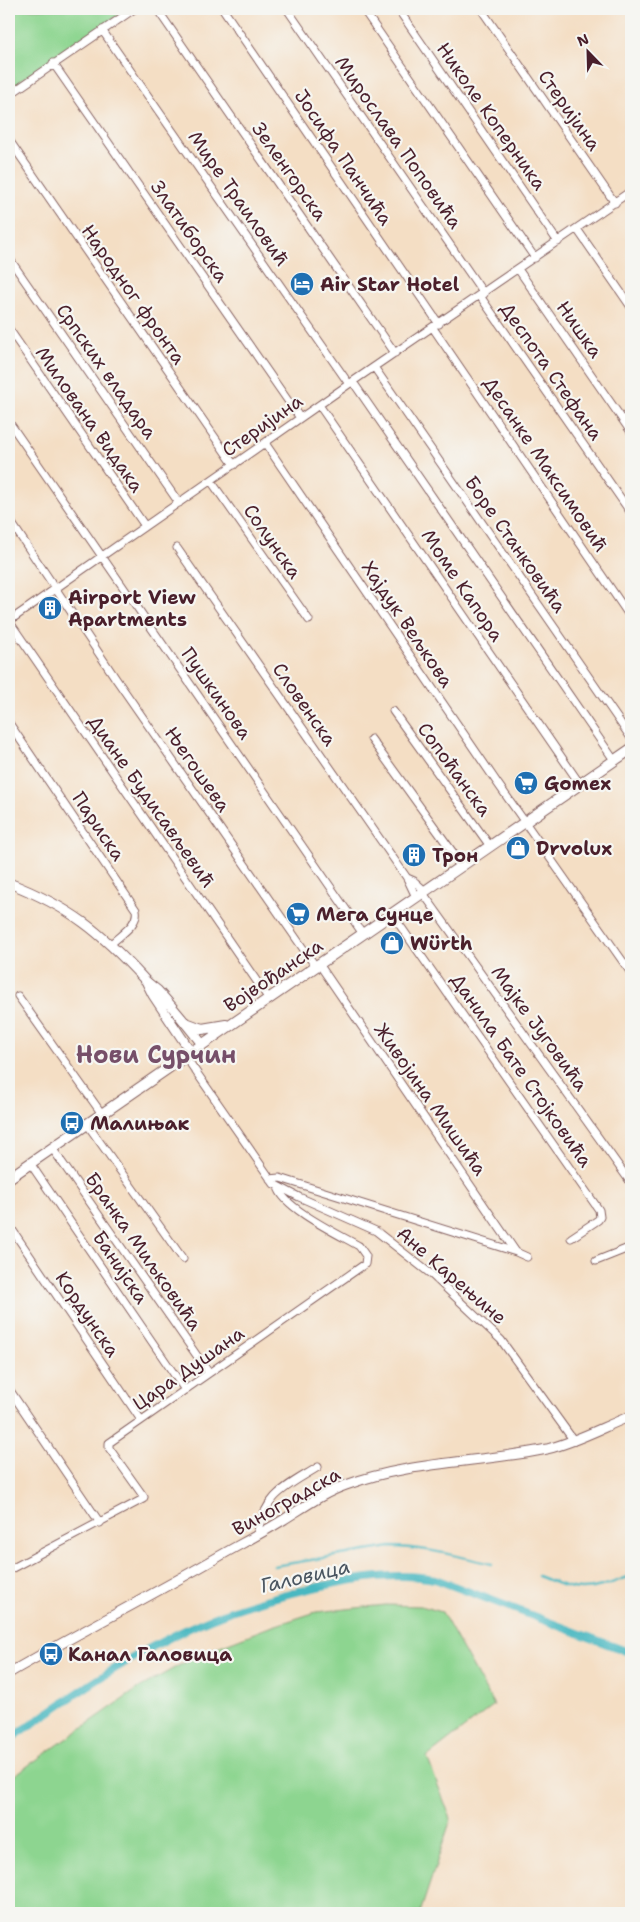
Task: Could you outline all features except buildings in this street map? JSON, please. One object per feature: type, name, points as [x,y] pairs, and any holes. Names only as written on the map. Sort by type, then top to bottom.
[{"type":"main road","name":"Војвођанска","points":[[9,1178],[631,749]]},
{"type":"main road","points":[[186,1024],[206,1029],[232,1024]]},
{"type":"street","points":[[9,95],[134,9]]},
{"type":"street","name":"Зеленгорска","points":[[157,9],[395,353]]},
{"type":"street","name":"Јосифа Панчића","points":[[223,9],[436,326]]},
{"type":"street","name":"Мирослава Поповића","points":[[287,9],[482,295]]},
{"type":"street","points":[[363,9],[535,258]]},
{"type":"street","name":"Николе Коперника","points":[[398,9],[558,242]]},
{"type":"street","name":"Стеријина","points":[[481,9],[615,202]]},
{"type":"street","name":"Мире Траиловић","points":[[102,30],[614,760]]},
{"type":"street","name":"Златиборска","points":[[54,63],[300,418]]},
{"type":"street","name":"Народног фронта","points":[[9,140],[234,465]]},
{"type":"street","name":"Стеријина","points":[[11,617],[56,588],[374,367],[631,192]]},
{"type":"street","points":[[577,229],[631,307]]},
{"type":"street","name":"Српских владара","points":[[9,258],[179,503]]},
{"type":"street","name":"Нишка","points":[[518,269],[631,432]]},
{"type":"street","name":"Деспота Стефана","points":[[482,295],[631,513]]},
{"type":"street","name":"Десанке Максимовић","points":[[436,326],[631,618]]},
{"type":"street","name":"Милована Видака","points":[[9,329],[145,526]]},
{"type":"street","name":"Боре Станковића","points":[[374,367],[631,738]]},
{"type":"street","name":"Моме Капора","points":[[319,405],[580,784]]},
{"type":"street","name":"Пушкинова","points":[[9,422],[363,934]]},
{"type":"street","name":"Хајдук Вељкова","points":[[265,443],[631,973]]},
{"type":"street","name":"Солунска","points":[[211,481],[309,620]]},
{"type":"street","name":"Његошева","points":[[9,519],[122,686],[317,966]]},
{"type":"street","name":"Словенска","points":[[177,548],[407,878],[421,894]]},
{"type":"street","name":"Диане Будисављевић","points":[[11,617],[149,827],[269,999]]},
{"type":"street","name":"Сопоћанска","points":[[394,711],[490,846]]},
{"type":"street","name":"Париска","points":[[9,723],[136,910],[135,922],[111,944]]},
{"type":"street","points":[[371,739],[462,865]]},
{"type":"street","name":"Словенска","points":[[407,878],[418,884],[421,894]]},
{"type":"street","points":[[9,883],[60,906],[80,919],[111,944],[157,990],[202,1044]]},
{"type":"street","name":"Мајке Југовића","points":[[421,894],[631,1183]]},
{"type":"street","name":"Данила Бате Стојковића","points":[[392,914],[599,1210],[600,1217],[598,1220],[571,1238]]},
{"type":"street","name":"Живојина Мишића","points":[[317,966],[516,1252]]},
{"type":"street","points":[[146,981],[188,1054]]},
{"type":"street","points":[[18,996],[102,1114]]},
{"type":"street","name":"Ане Карењине","points":[[188,1054],[270,1180],[278,1187],[376,1231],[432,1274],[501,1340],[574,1441]]},
{"type":"street","points":[[87,1124],[183,1260]]},
{"type":"street","name":"Бранка Миљковића","points":[[52,1148],[210,1373]]},
{"type":"street","name":"Банијска","points":[[30,1163],[185,1390]]},
{"type":"street","name":"Ане Карењине","points":[[270,1180],[280,1178],[516,1252]]},
{"type":"street","name":"Цара Душана","points":[[9,1570],[144,1498],[108,1444],[361,1268],[367,1260],[364,1251],[359,1246],[291,1205],[281,1194],[278,1187]]},
{"type":"street","name":"Кордунска","points":[[9,1225],[141,1420]]},
{"type":"street","points":[[596,1261],[631,1247]]},
{"type":"street","points":[[516,1252],[527,1257]]},
{"type":"street","points":[[9,1389],[100,1523]]},
{"type":"street","name":"Виноградска","points":[[9,1673],[258,1534],[322,1495],[370,1477],[405,1468],[518,1454],[548,1448],[574,1441],[631,1416]]},
{"type":"street","points":[[258,1534],[266,1506],[271,1499],[284,1488],[318,1466]]},
{"type":"green space","points":[[9,9],[128,9],[20,81],[23,85],[9,95]]},
{"type":"green space","points":[[386,1605],[421,1606],[442,1612],[494,1705],[427,1757],[451,1819],[420,1913],[9,1913],[9,1779],[139,1688],[215,1648],[316,1612]]},
{"type":"waterway","points":[[274,1566],[390,1547],[428,1550],[492,1564]]},
{"type":"waterway","name":"Галовица","points":[[9,1740],[106,1674],[183,1631],[210,1619],[265,1600],[294,1592],[364,1578],[407,1576],[435,1579],[631,1653]]},
{"type":"waterway","points":[[538,1576],[576,1589],[601,1586],[631,1576]]},
{"type":"place","name":"Air Star Hotel","points":[[302,284]]},
{"type":"place","name":"Airport View Apartments","points":[[50,608]]},
{"type":"place","name":"Gomex","points":[[526,783]]},
{"type":"place","name":"Drvolux","points":[[518,848]]},
{"type":"place","name":"Трон","points":[[414,855]]},
{"type":"place","name":"Мега Сунце","points":[[298,914]]},
{"type":"place","name":"Würth","points":[[392,943]]},
{"type":"place","name":"Малињак","points":[[72,1123]]},
{"type":"place","name":"Канал Галовица","points":[[51,1654]]},
{"type":"district","name":"Нови Сурчин","points":[[156,1055]]}]
